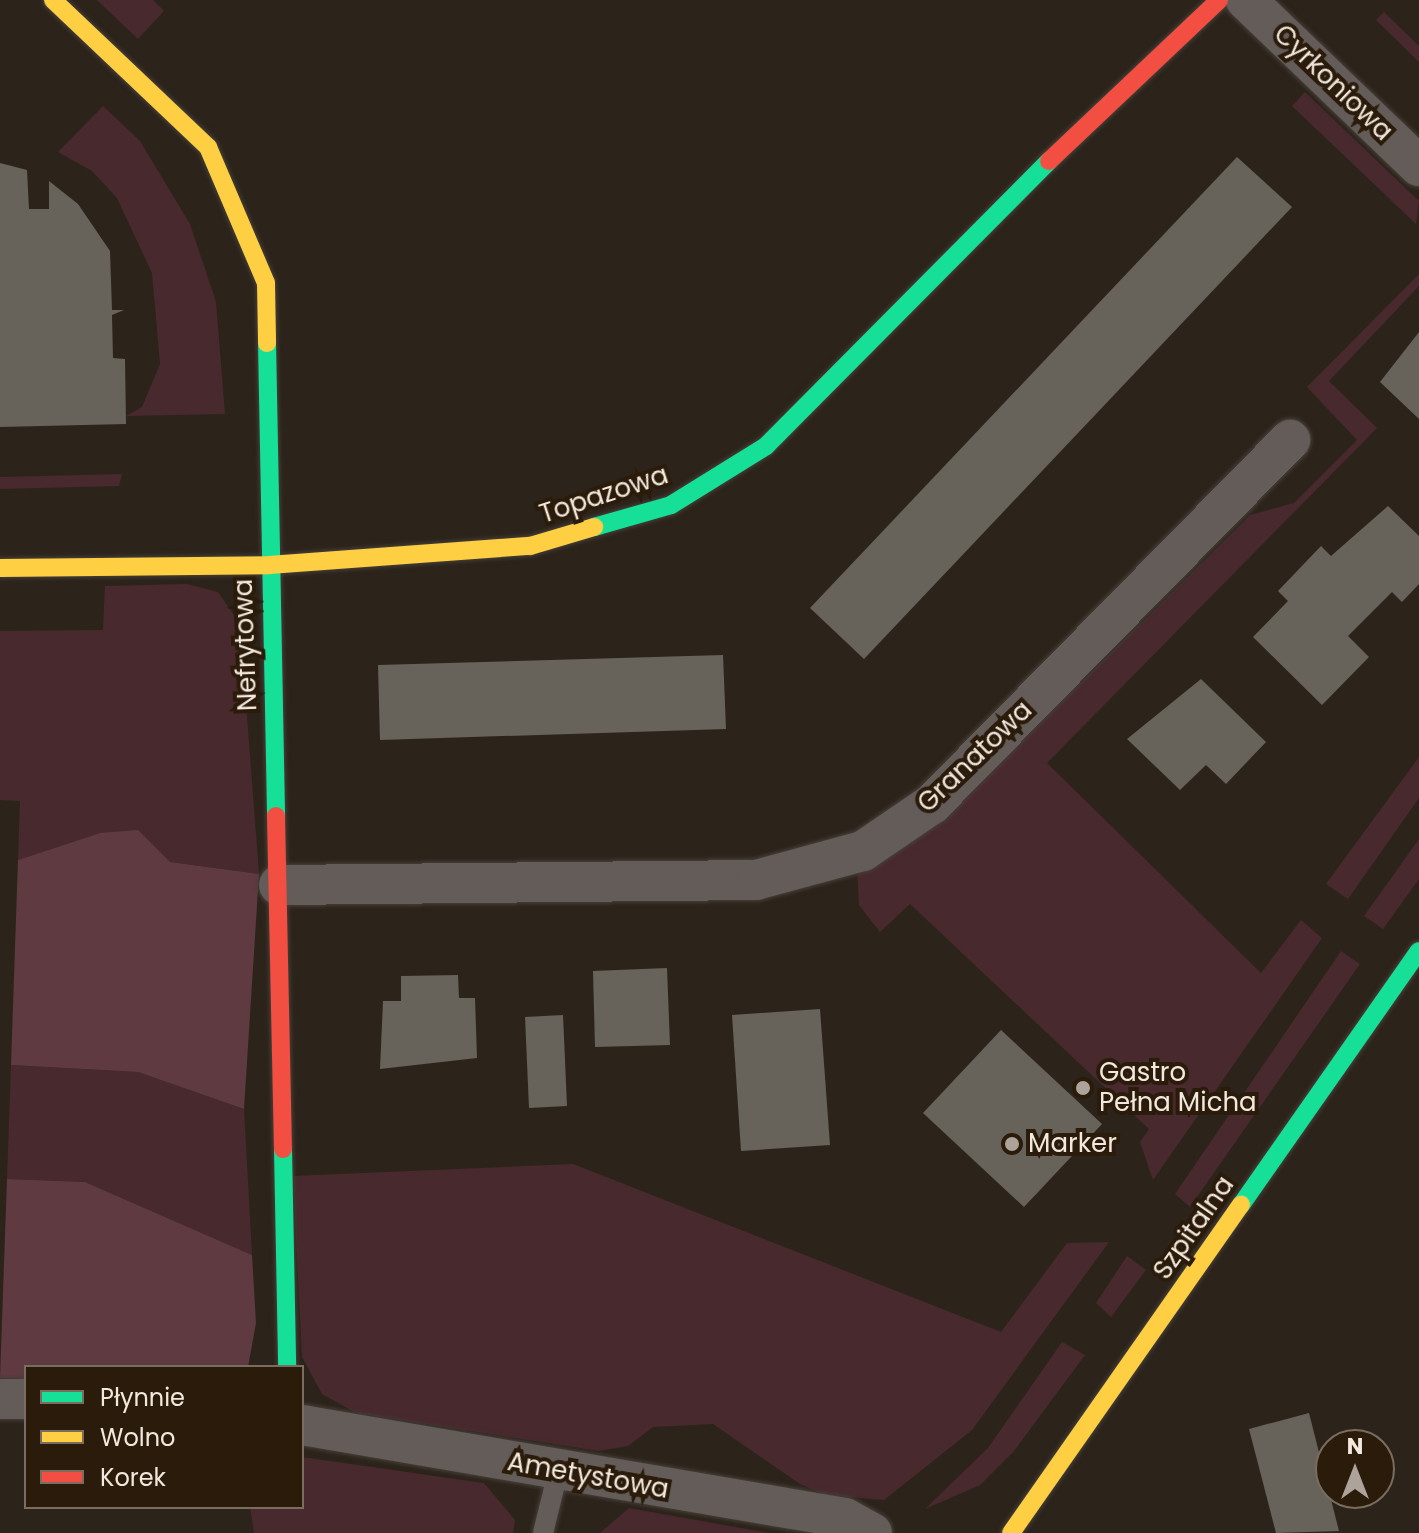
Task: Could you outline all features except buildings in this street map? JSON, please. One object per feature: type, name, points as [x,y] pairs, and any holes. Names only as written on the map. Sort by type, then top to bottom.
[{"type":"street","name":"Nefrytowa","points":[[53,0],[208,147],[243,216],[266,283],[269,565],[279,885],[287,1365]]},
{"type":"street","name":"Topazowa","points":[[0,568],[269,565],[530,546],[671,505],[766,446],[1158,51],[1219,0]]},
{"type":"street","name":"Cyrkoniowa","points":[[1246,0],[1419,166]]},
{"type":"street","name":"Granatowa","points":[[279,885],[756,880],[863,851],[932,804],[1290,440]]},
{"type":"street","name":"Szpitalna","points":[[1011,1533],[1419,951]]},
{"type":"street","points":[[0,1399],[24,1399]]},
{"type":"street","name":"Ametystowa","points":[[304,1425],[558,1472],[845,1518],[872,1533]]},
{"type":"lane","points":[[543,1533],[558,1472]]},
{"type":"shaded area","points":[[97,0],[153,0],[164,11],[138,39]]},
{"type":"shaded area","points":[[1384,12],[1419,46],[1419,62],[1376,20]]},
{"type":"shaded area","points":[[1305,92],[1419,201],[1416,224],[1292,106]]},
{"type":"shaded area","points":[[103,106],[140,141],[190,224],[216,302],[225,414],[126,416],[142,407],[160,364],[152,273],[117,198],[92,171],[58,152]]},
{"type":"shaded area","points":[[1419,274],[1419,286],[1329,381],[1377,428],[1047,763],[1261,973],[1301,920],[1322,938],[1153,1180],[1140,1142],[1149,1129],[910,904],[880,932],[859,905],[857,870],[985,778],[1250,515],[1294,503],[1357,440],[1307,387]]},
{"type":"shaded area","points":[[122,474],[119,486],[0,489],[0,477]]},
{"type":"shaded area","points":[[187,584],[218,592],[240,624],[259,874],[170,862],[100,833],[18,860],[20,801],[0,800],[0,631],[103,630],[105,586]]},
{"type":"shaded area","points":[[1419,757],[1419,798],[1348,899],[1326,884]]},
{"type":"shaded area","points":[[138,830],[170,862],[259,874],[244,1109],[138,1072],[11,1065],[18,860],[100,833]]},
{"type":"shaded area","points":[[1419,839],[1419,879],[1383,929],[1364,916]]},
{"type":"shaded area","points":[[1341,951],[1360,964],[1190,1207],[1175,1194]]},
{"type":"shaded area","points":[[11,1065],[138,1072],[244,1109],[252,1255],[85,1182],[7,1179]]},
{"type":"shaded area","points":[[573,1164],[1001,1332],[1067,1243],[1109,1242],[972,1430],[884,1500],[825,1495],[800,1484],[713,1424],[653,1427],[628,1446],[599,1451],[356,1413],[322,1394],[302,1357],[293,1176]]},
{"type":"shaded area","points":[[7,1179],[85,1182],[252,1255],[256,1323],[248,1365],[24,1365],[24,1379],[0,1378]]},
{"type":"shaded area","points":[[1127,1256],[1146,1270],[1111,1317],[1096,1303]]},
{"type":"shaded area","points":[[1062,1342],[1085,1355],[1014,1451],[980,1485],[925,1509],[988,1448]]},
{"type":"shaded area","points":[[304,1457],[484,1483],[515,1520],[513,1533],[254,1533],[250,1509],[304,1509]]},
{"type":"shaded area","points":[[629,1508],[770,1533],[600,1533]]},
{"type":"traffic: fast","points":[[594,527],[671,505],[766,446],[1049,161]]},
{"type":"traffic: fast","points":[[267,343],[276,816]]},
{"type":"traffic: fast","points":[[1241,1205],[1419,951]]},
{"type":"traffic: fast","points":[[283,1149],[287,1365]]},
{"type":"traffic: slow","points":[[53,0],[208,147],[266,283],[267,343]]},
{"type":"traffic: slow","points":[[0,568],[269,565],[530,546],[594,527]]},
{"type":"traffic: slow","points":[[1011,1533],[1241,1205]]},
{"type":"traffic: jam","points":[[1049,161],[1219,0]]},
{"type":"traffic: jam","points":[[276,816],[283,1149]]},
{"type":"place","name":"Gastro Pełna Micha","points":[[1083,1088]]},
{"type":"place","name":"Marker","points":[[1012,1144]]}]
